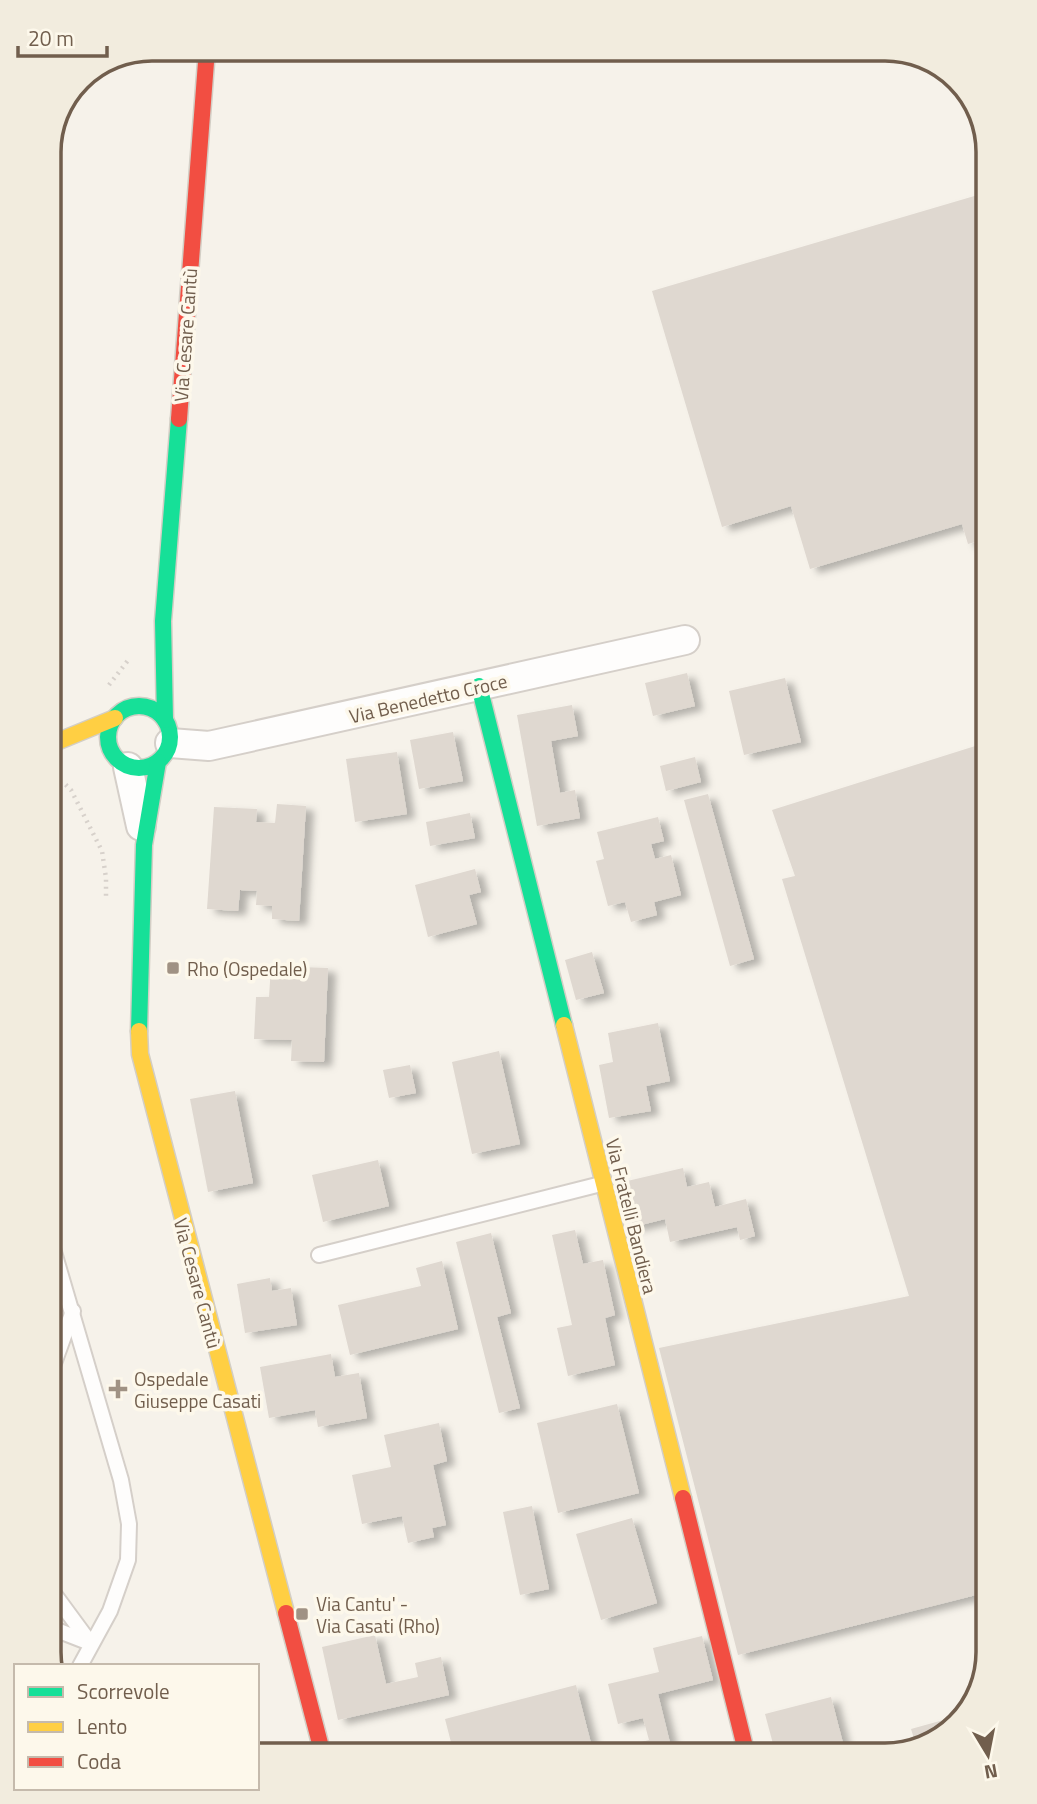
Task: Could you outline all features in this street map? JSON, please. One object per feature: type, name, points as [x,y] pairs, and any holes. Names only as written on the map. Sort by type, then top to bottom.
[{"type":"street","name":"Via Cesare Cantù","points":[[206,61],[163,621],[164,742],[144,845],[138,1023],[142,1067],[320,1743]]},
{"type":"street","name":"Via Cesare Cantù","points":[[147,669],[163,621]]},
{"type":"street","name":"Via Benedetto Croce","points":[[164,742],[209,746],[685,640]]},
{"type":"street","name":"Via Fratelli Bandiera","points":[[479,686],[744,1743]]},
{"type":"street","points":[[120,761],[107,736],[119,714],[137,692]]},
{"type":"street","points":[[61,747],[78,735],[133,706],[151,708],[164,742],[138,769],[120,761],[92,756]]},
{"type":"street","name":"Via Cesare Cantù","points":[[120,761],[144,845]]},
{"type":"lane","points":[[319,1255],[602,1184]]},
{"type":"lane","points":[[61,1273],[121,1480],[129,1524],[128,1560],[110,1611],[81,1664]]},
{"type":"lane","points":[[61,1344],[73,1311]]},
{"type":"lane","points":[[61,1603],[91,1644]]},
{"type":"lane","points":[[61,1632],[91,1644]]},
{"type":"building","points":[[976,196],[976,542],[968,544],[962,524],[810,569],[791,506],[722,527],[652,291]]},
{"type":"building","points":[[687,673],[695,706],[653,716],[645,683]]},
{"type":"building","points":[[785,678],[801,742],[744,755],[729,691]]},
{"type":"building","points":[[572,705],[578,736],[551,741],[560,793],[575,790],[580,818],[537,826],[517,715]]},
{"type":"building","points":[[453,732],[463,781],[419,789],[410,740]]},
{"type":"building","points":[[976,746],[976,1595],[738,1655],[659,1348],[909,1296],[782,879],[795,876],[772,810]]},
{"type":"building","points":[[397,752],[407,814],[355,822],[346,759]]},
{"type":"building","points":[[695,757],[701,782],[666,791],[660,766]]},
{"type":"building","points":[[708,794],[754,959],[730,966],[684,800]]},
{"type":"building","points":[[277,804],[306,806],[299,921],[272,919],[272,906],[256,905],[257,891],[240,890],[238,911],[207,909],[214,807],[257,809],[256,822],[275,823]]},
{"type":"building","points":[[470,813],[475,838],[430,846],[426,822]]},
{"type":"building","points":[[658,817],[664,841],[651,844],[655,859],[671,855],[681,895],[654,902],[657,915],[631,922],[625,902],[608,906],[596,861],[604,859],[597,832]]},
{"type":"building","points":[[475,869],[481,892],[469,895],[477,924],[428,937],[415,885]]},
{"type":"building","points":[[592,952],[604,993],[576,1000],[565,960]]},
{"type":"building","points":[[271,966],[328,968],[324,1062],[291,1061],[292,1040],[254,1039],[256,997],[269,997]]},
{"type":"building","points":[[658,1023],[670,1081],[646,1086],[651,1111],[609,1118],[599,1065],[613,1062],[608,1033]]},
{"type":"building","points":[[499,1051],[520,1144],[472,1154],[452,1062]]},
{"type":"building","points":[[410,1065],[416,1093],[389,1098],[383,1070]]},
{"type":"building","points":[[235,1091],[253,1183],[208,1192],[190,1099]]},
{"type":"building","points":[[378,1160],[389,1206],[323,1222],[312,1175]]},
{"type":"building","points":[[683,1168],[687,1187],[709,1182],[715,1207],[746,1199],[755,1236],[740,1240],[737,1227],[670,1242],[665,1219],[633,1227],[623,1182]]},
{"type":"building","points":[[575,1230],[583,1264],[603,1260],[615,1315],[605,1318],[615,1365],[568,1376],[557,1328],[572,1325],[552,1235]]},
{"type":"building","points":[[491,1233],[511,1313],[497,1317],[520,1408],[499,1413],[456,1242]]},
{"type":"building","points":[[442,1261],[458,1329],[350,1355],[338,1305],[421,1286],[416,1268]]},
{"type":"building","points":[[270,1278],[272,1291],[291,1288],[297,1325],[245,1333],[237,1284]]},
{"type":"building","points":[[331,1354],[335,1377],[359,1373],[367,1418],[318,1427],[315,1410],[269,1418],[260,1367]]},
{"type":"building","points":[[617,1404],[639,1493],[558,1513],[537,1423]]},
{"type":"building","points":[[439,1423],[447,1461],[433,1465],[446,1525],[432,1528],[434,1537],[408,1543],[402,1516],[362,1524],[352,1475],[391,1467],[384,1435]]},
{"type":"building","points":[[532,1506],[549,1589],[520,1595],[503,1512]]},
{"type":"building","points":[[632,1518],[657,1603],[601,1620],[576,1534]]},
{"type":"building","points":[[375,1635],[386,1684],[418,1677],[415,1663],[441,1657],[449,1695],[338,1720],[322,1647]]},
{"type":"building","points":[[702,1636],[713,1680],[658,1694],[670,1743],[637,1743],[649,1740],[643,1718],[618,1724],[608,1684],[659,1672],[653,1648]]},
{"type":"building","points":[[576,1685],[591,1743],[451,1743],[445,1719]]},
{"type":"building","points":[[831,1697],[843,1743],[773,1743],[765,1714]]},
{"type":"building","points":[[946,1719],[925,1733],[914,1738],[911,1729]]},
{"type":"traffic: fast","points":[[165,720],[163,621],[179,419]]},
{"type":"traffic: fast","points":[[479,686],[564,1025]]},
{"type":"traffic: fast","points":[[133,706],[145,706],[161,715],[168,725],[170,737],[168,749],[161,759],[145,768],[133,768],[122,763],[113,754],[108,743],[108,731],[113,720],[122,711],[133,706]]},
{"type":"traffic: fast","points":[[139,1031],[144,845],[158,762]]},
{"type":"traffic: slow","points":[[61,740],[115,718]]},
{"type":"traffic: slow","points":[[564,1025],[683,1498]]},
{"type":"traffic: slow","points":[[139,1031],[140,1054],[286,1613]]},
{"type":"traffic: jam","points":[[179,419],[206,61]]},
{"type":"traffic: jam","points":[[683,1498],[744,1743]]},
{"type":"traffic: jam","points":[[286,1613],[320,1743]]},
{"type":"place","name":"Rho (Ospedale)","points":[[173,968]]},
{"type":"place","name":"Ospedale Giuseppe Casati","points":[[118,1389]]},
{"type":"place","name":"Via Cantu' - Via Casati (Rho)","points":[[302,1614]]}]
